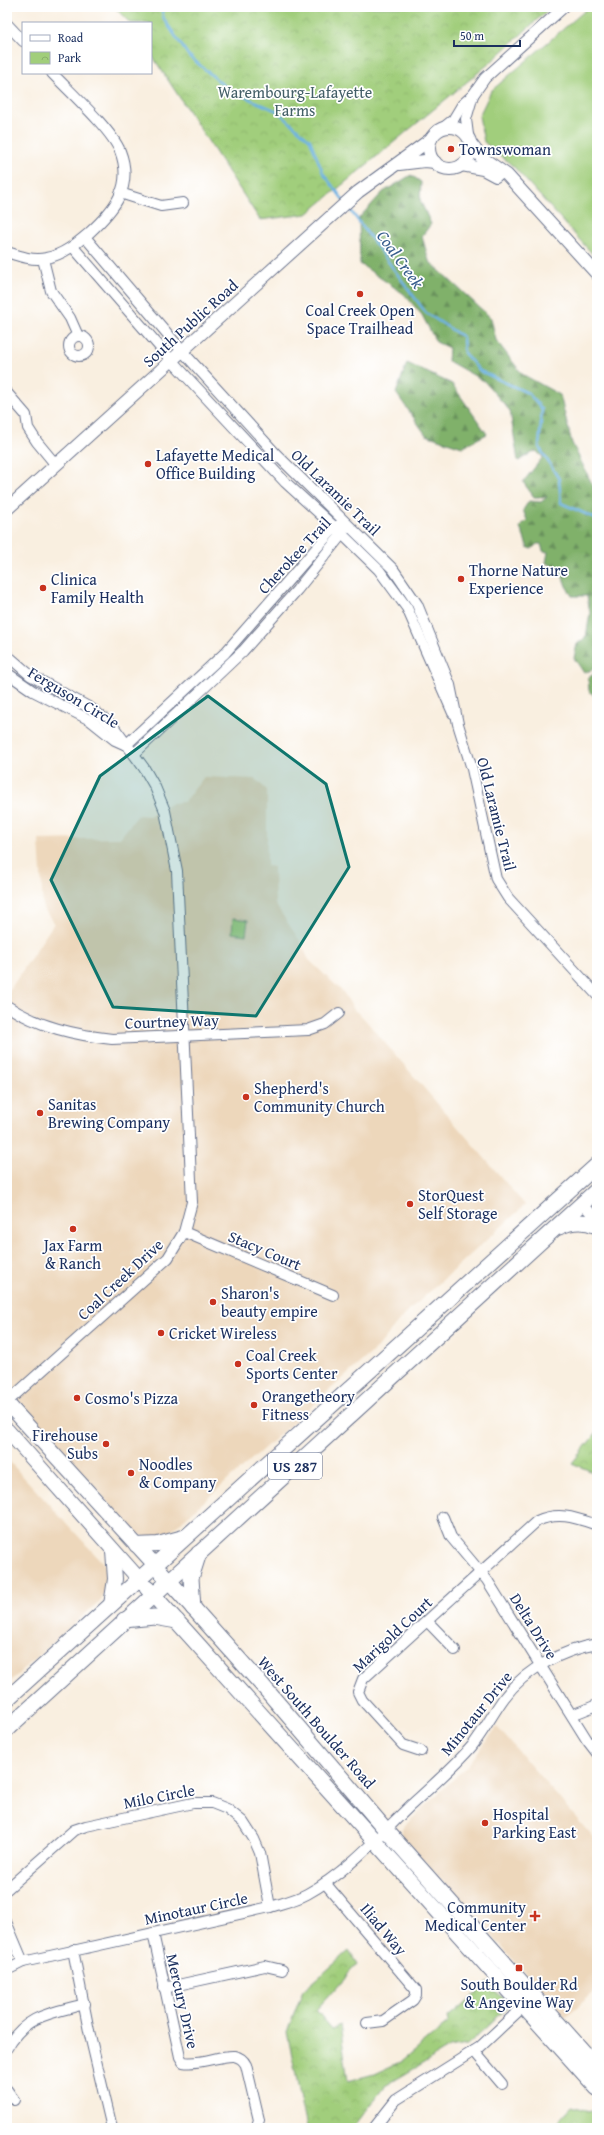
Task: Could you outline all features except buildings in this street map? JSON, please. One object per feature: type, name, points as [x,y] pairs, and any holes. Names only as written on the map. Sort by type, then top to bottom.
[{"type":"main road","points":[[582,1204],[582,1191],[594,1167]]},
{"type":"main road","name":"US 287","points":[[7,1699],[594,1167]]},
{"type":"main road","name":"US 287","points":[[7,1729],[124,1620],[555,1230],[597,1190]]},
{"type":"main road","points":[[555,1230],[574,1222],[588,1222],[597,1226]]},
{"type":"main road","name":"West South Boulder Road","points":[[7,1403],[263,1686],[381,1835]]},
{"type":"main road","name":"West South Boulder Road","points":[[7,1430],[177,1621],[381,1835],[530,2001],[597,2067]]},
{"type":"main road","points":[[136,1544],[158,1544],[187,1536]]},
{"type":"main road","points":[[111,1605],[115,1579],[113,1550]]},
{"type":"main road","points":[[193,1608],[192,1578],[199,1553]]},
{"type":"main road","points":[[124,1620],[154,1617],[177,1621]]},
{"type":"main road","name":"West South Boulder Road","points":[[530,2001],[597,2088]]},
{"type":"street","points":[[473,95],[466,100],[449,124],[436,132],[431,139],[429,151],[435,162],[446,168],[455,168],[462,165],[469,157],[469,140],[466,119],[473,95],[485,78],[564,7]]},
{"type":"street","points":[[7,24],[22,40]]},
{"type":"street","points":[[7,252],[22,257],[44,259],[56,256],[73,247],[108,215],[115,207],[120,193],[124,176],[119,150],[107,132],[53,74]]},
{"type":"street","points":[[443,128],[456,128],[469,140],[481,157],[507,175],[597,274]]},
{"type":"street","name":"South Public Road","points":[[7,509],[183,352],[358,192],[431,139]]},
{"type":"street","name":"South Public Road","points":[[398,164],[425,161],[435,162]]},
{"type":"street","points":[[462,165],[483,169],[524,194]]},
{"type":"street","points":[[120,193],[161,206],[183,203]]},
{"type":"street","name":"Old Laramie Trail","points":[[85,237],[183,352],[296,475],[392,569],[417,604],[450,685],[458,724],[472,769],[496,879],[508,898],[597,995]]},
{"type":"street","name":"Old Laramie Trail","points":[[73,247],[172,361],[285,482],[339,530],[379,570],[407,608],[421,637],[444,696],[458,724]]},
{"type":"street","points":[[44,259],[51,292],[70,318],[78,336]]},
{"type":"street","points":[[7,393],[26,415],[28,428],[37,442],[56,465]]},
{"type":"street","name":"Cherokee Trail","points":[[134,754],[243,651],[292,595],[345,522]]},
{"type":"street","name":"Cherokee Trail","points":[[126,745],[225,653],[339,530]]},
{"type":"street","name":"Ferguson Circle","points":[[7,655],[30,675],[103,718],[118,731],[126,745],[134,754],[155,787],[168,823],[177,871],[178,907]]},
{"type":"street","name":"Ferguson Circle","points":[[7,673],[33,691],[90,720],[115,740],[126,745]]},
{"type":"street","name":"Coal Creek Drive","points":[[7,1403],[168,1258],[184,1232],[192,1202],[178,907]]},
{"type":"street","name":"Courtney Way","points":[[7,1006],[31,1019],[57,1030],[85,1036],[112,1039],[308,1030],[325,1024],[339,1013]]},
{"type":"street","points":[[582,1204],[597,1220]]},
{"type":"street","name":"Stacy Court","points":[[184,1232],[333,1295]]},
{"type":"street","name":"Marigold Court","points":[[421,1752],[403,1745],[362,1700],[358,1692],[363,1679],[537,1521],[548,1516],[566,1516],[597,1525]]},
{"type":"street","name":"Delta Drive","points":[[443,1517],[451,1537],[481,1572],[572,1715],[586,1740],[597,1753]]},
{"type":"street","points":[[427,1621],[455,1650]]},
{"type":"street","name":"Minotaur Drive","points":[[381,1835],[472,1746],[505,1696],[518,1682],[541,1666],[574,1649],[597,1644]]},
{"type":"street","points":[[572,1715],[597,1705]]},
{"type":"street","name":"Milo Circle","points":[[7,1889],[74,1830],[86,1826],[193,1803],[212,1802],[227,1809],[237,1816],[254,1838],[260,1853],[270,1907]]},
{"type":"street","name":"Minotaur Circle","points":[[7,1970],[23,1962],[73,1950],[270,1907],[306,1894],[325,1883],[381,1835]]},
{"type":"street","name":"Iliad Way","points":[[325,1883],[416,1990],[416,1995],[383,2020],[367,2023]]},
{"type":"street","points":[[7,1924],[23,1962]]},
{"type":"street","name":"Mercury Drive","points":[[153,1933],[176,2049],[183,2062],[194,2064],[234,2056],[243,2060],[246,2065],[259,2120],[256,2128]]},
{"type":"street","points":[[73,1950],[112,2128]]},
{"type":"street","points":[[164,1988],[265,1966],[282,1970]]},
{"type":"street","points":[[374,2128],[396,2100],[474,2051],[530,2001]]},
{"type":"street","points":[[7,2048],[15,2034],[27,2023],[41,2016],[85,2004]]},
{"type":"street","points":[[474,2051],[502,2084]]},
{"type":"street","points":[[7,2090],[14,2100]]},
{"type":"highlighted area","points":[[208,696],[326,784],[349,867],[256,1016],[113,1007],[51,880],[100,776]]},
{"type":"shaded area","points":[[204,777],[255,779],[267,790],[267,866],[274,867],[275,904],[300,941],[309,960],[343,992],[355,1011],[360,1014],[525,1205],[403,1316],[378,1347],[163,1538],[150,1539],[136,1533],[7,1390],[7,994],[54,923],[43,908],[39,840],[120,838],[138,815],[149,816],[172,803],[184,802]]},
{"type":"shaded area","points":[[7,1459],[104,1564],[111,1578],[101,1600],[7,1684]]},
{"type":"shaded area","name":"Community Medical Center","points":[[497,1727],[597,1842],[597,1990],[565,2017],[402,1836],[402,1828],[468,1765]]},
{"type":"green space","name":"Warembourg-Lafayette Farms","points":[[114,7],[551,7],[491,62],[307,214],[260,220],[152,56],[152,22],[129,22]]},
{"type":"green space","points":[[589,7],[597,7],[597,259],[514,167],[484,142],[479,116],[491,91]]},
{"type":"green space","points":[[411,175],[421,182],[420,200],[431,224],[422,236],[429,261],[491,318],[496,340],[522,374],[560,395],[572,443],[597,494],[597,698],[589,691],[588,678],[595,673],[594,669],[584,673],[574,658],[577,644],[586,637],[590,613],[587,596],[572,596],[566,586],[560,569],[546,563],[548,552],[543,551],[541,544],[537,544],[532,549],[528,548],[520,527],[527,520],[523,510],[529,501],[541,502],[547,497],[534,497],[523,482],[543,457],[536,451],[518,461],[510,411],[484,381],[448,361],[449,348],[436,342],[422,315],[404,294],[360,264],[359,218],[383,192]]},
{"type":"green space","points":[[407,363],[452,384],[487,434],[462,447],[426,435],[396,393]]},
{"type":"green space","points":[[233,918],[248,920],[246,935],[232,933]]},
{"type":"green space","points":[[597,1432],[597,1474],[572,1463]]},
{"type":"green space","points":[[349,1951],[357,1964],[316,2010],[332,2029],[340,2025],[348,2081],[374,2074],[402,2061],[449,2022],[448,2017],[489,1982],[505,2001],[507,2008],[467,2045],[449,2048],[385,2086],[353,2128],[307,2128],[287,2032],[303,1991]]},
{"type":"green space","points":[[572,2106],[597,2113],[597,2128],[552,2128]]},
{"type":"waterway","name":"Coal Creek","points":[[161,7],[164,19],[188,55],[229,90],[277,111],[310,140],[323,173],[344,201]]},
{"type":"waterway","name":"Coal Creek","points":[[348,207],[426,313],[463,337],[464,353],[480,371],[528,393],[542,409],[539,447],[559,479],[561,503],[597,519]]},
{"type":"place","name":"Townswoman","points":[[451,149]]},
{"type":"place","name":"Coal Creek Open Space Trailhead","points":[[360,294]]},
{"type":"place","name":"Lafayette Medical Office Building","points":[[148,464]]},
{"type":"place","name":"Thorne Nature Experience","points":[[461,579]]},
{"type":"place","name":"Clinica Family Health","points":[[43,588]]},
{"type":"place","name":"Shepherd's Community Church","points":[[246,1097]]},
{"type":"place","name":"Sanitas Brewing Company","points":[[40,1113]]},
{"type":"place","name":"StorQuest Self Storage","points":[[410,1204]]},
{"type":"place","name":"Jax Farm & Ranch","points":[[73,1229]]},
{"type":"place","name":"Sharon's beauty empire","points":[[213,1302]]},
{"type":"place","name":"Cricket Wireless","points":[[161,1333]]},
{"type":"place","name":"Coal Creek Sports Center","points":[[238,1364]]},
{"type":"place","name":"Cosmo's Pizza","points":[[77,1398]]},
{"type":"place","name":"Orangetheory Fitness","points":[[254,1405]]},
{"type":"place","name":"Firehouse Subs","points":[[106,1444]]},
{"type":"place","name":"Noodles & Company","points":[[131,1473]]},
{"type":"place","name":"Hospital Parking East","points":[[485,1823]]},
{"type":"place","name":"Community Medical Center","points":[[535,1916]]},
{"type":"place","name":"South Boulder Rd & Angevine Way","points":[[519,1968]]}]
